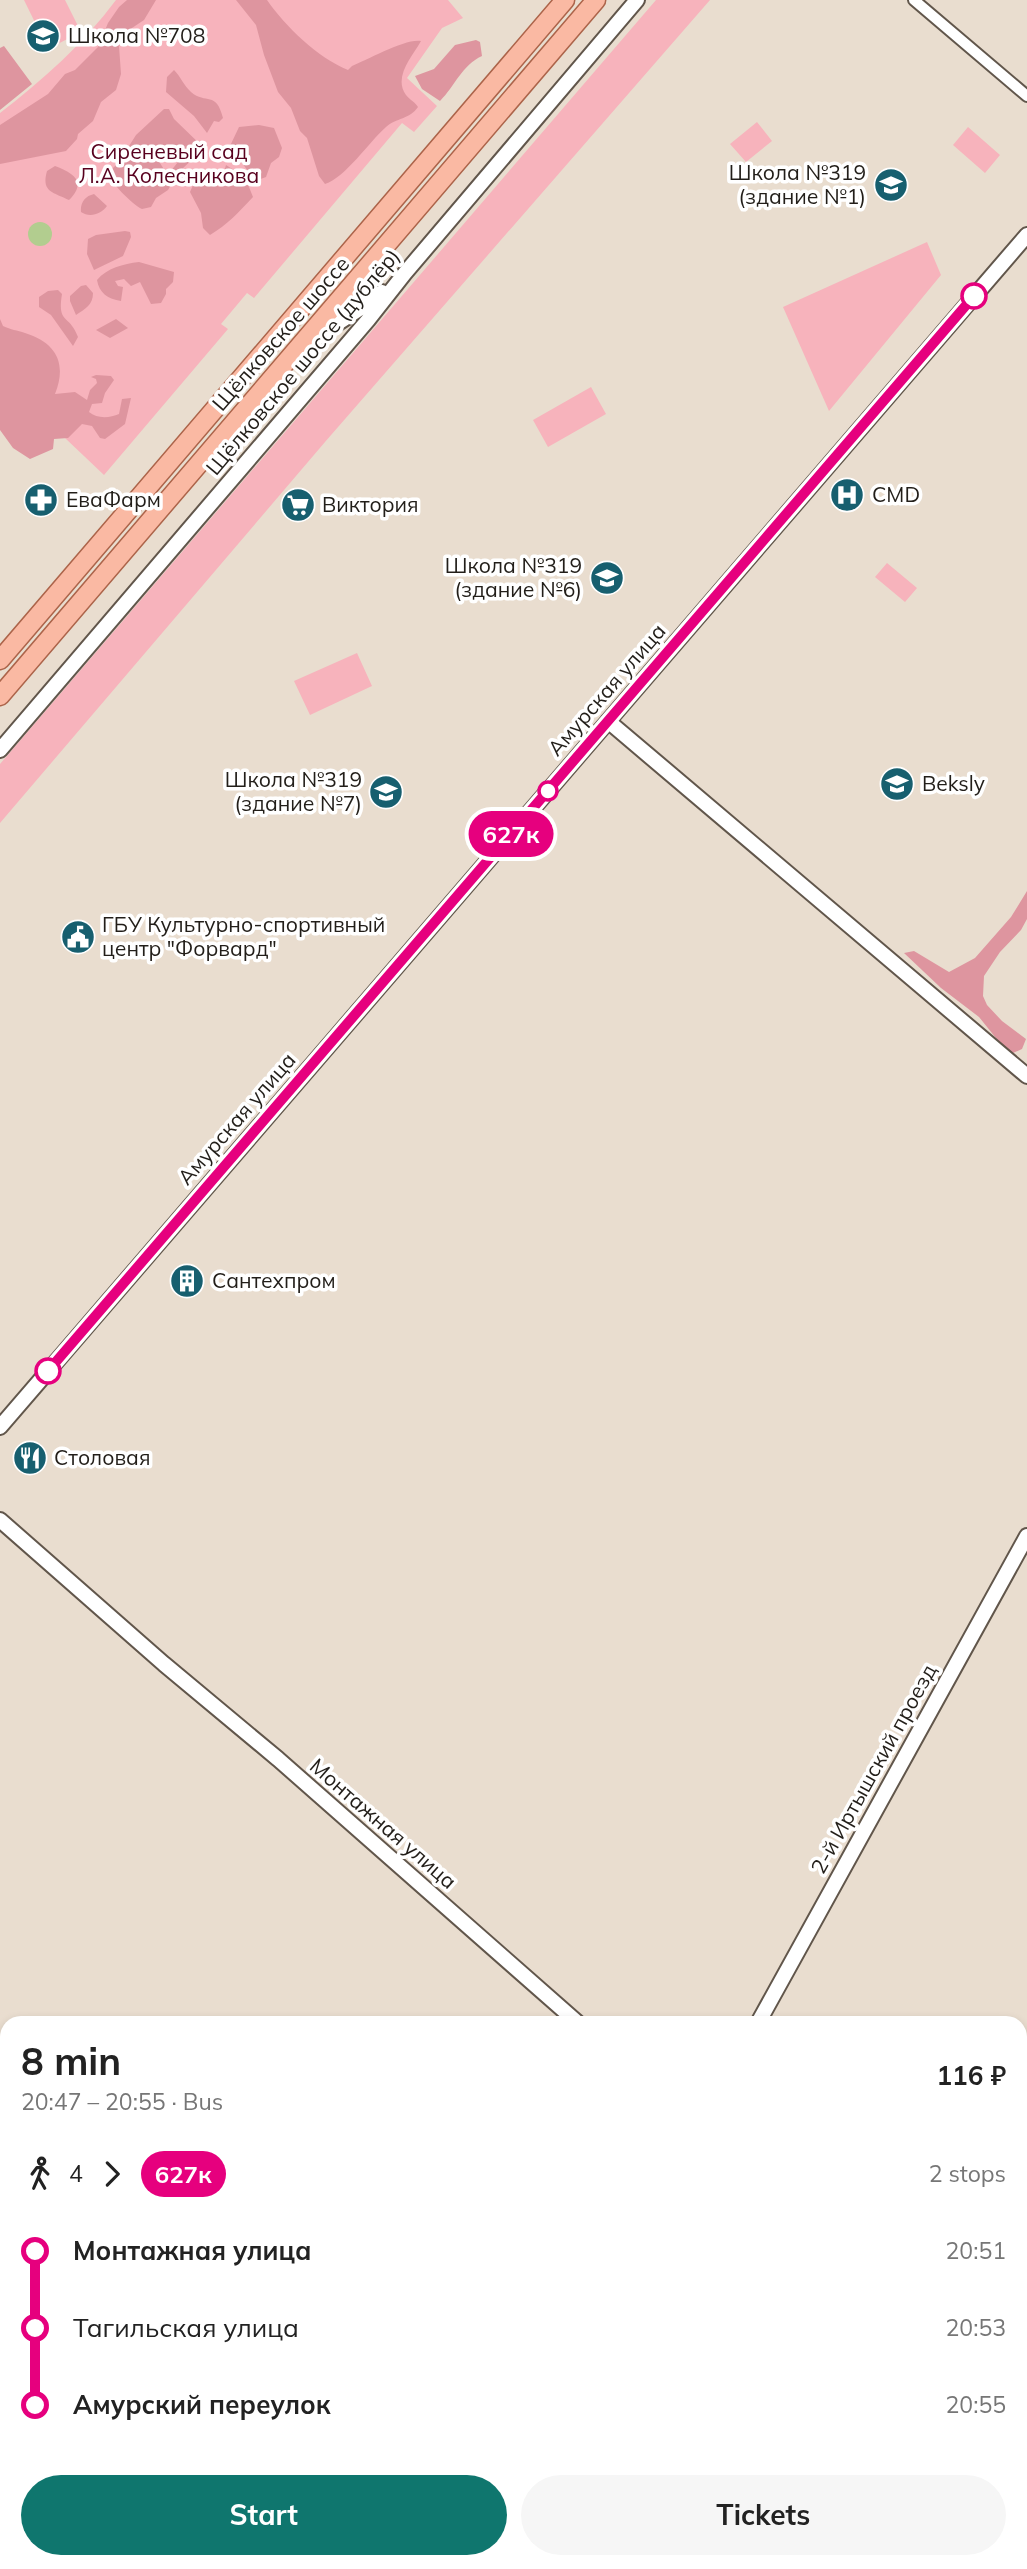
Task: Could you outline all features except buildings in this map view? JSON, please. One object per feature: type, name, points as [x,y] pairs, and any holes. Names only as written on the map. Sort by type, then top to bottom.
[{"type":"main road","name":"Щёлковское шоссе","points":[[0,660],[565,0]]},
{"type":"main road","name":"Щёлковское шоссе","points":[[0,696],[596,0]]},
{"type":"street","name":"Щёлковское шоссе (дублёр)","points":[[0,750],[368,320],[637,0]]},
{"type":"street","points":[[914,0],[1027,96]]},
{"type":"street","name":"Амурская улица","points":[[0,1427],[1027,235]]},
{"type":"street","points":[[288,362],[324,331],[365,306],[405,273]]},
{"type":"street","points":[[608,721],[1027,1076]]},
{"type":"street","name":"Монтажная улица","points":[[0,1520],[164,1664],[278,1759],[570,2016]]},
{"type":"street","name":"2-й Иртышский проезд","points":[[762,2016],[1027,1536]]},
{"type":"green space","points":[[24,0],[65,0],[81,32],[48,49]]},
{"type":"green space","name":"Сиреневый сад Л.А. Колесникова","points":[[116,0],[448,0],[463,18],[442,28],[407,78],[437,106],[414,132],[402,123],[254,298],[247,293],[221,324],[228,329],[104,475],[45,419],[0,356],[0,113],[62,61]]},
{"type":"green space","points":[[656,0],[710,0],[325,442],[0,823],[0,764]]},
{"type":"green space","points":[[757,122],[772,141],[746,162],[730,144]]},
{"type":"green space","points":[[968,127],[1000,155],[985,173],[953,145]]},
{"type":"green space","points":[[927,242],[941,275],[829,411],[783,307]]},
{"type":"green space","points":[[591,387],[606,414],[548,447],[533,420]]},
{"type":"green space","points":[[887,563],[917,588],[905,602],[875,577]]},
{"type":"green space","points":[[357,653],[372,686],[310,715],[294,681]]},
{"type":"shaded area","points":[[127,0],[156,0],[144,20],[132,28],[119,46],[121,74],[116,90],[101,102],[93,121],[78,134],[66,151],[0,164],[0,125],[48,94],[65,74],[75,70],[98,47],[108,23]]},
{"type":"shaded area","points":[[236,0],[267,0],[303,40],[325,58],[348,70],[397,46],[421,41],[405,67],[402,81],[406,95],[418,107],[411,114],[386,127],[349,167],[325,184],[319,176],[307,138],[300,131],[291,108],[278,92],[256,25]]},
{"type":"shaded area","points":[[476,40],[480,42],[482,56],[464,70],[440,101],[422,89],[415,76],[434,69],[455,45]]},
{"type":"shaded area","points":[[4,46],[32,84],[0,110],[0,48]]},
{"type":"shaded area","points":[[174,70],[191,92],[214,101],[220,109],[223,118],[219,122],[214,121],[207,133],[194,116],[166,92],[167,77]]},
{"type":"shaded area","points":[[164,109],[169,109],[174,119],[204,148],[178,173],[168,190],[156,198],[151,207],[142,209],[122,193],[108,173],[119,162],[136,135]],"holes":[[[173,145],[182,157],[170,172],[165,171],[155,155],[163,148]]]},
{"type":"shaded area","points":[[259,125],[274,128],[282,148],[279,157],[271,163],[266,177],[258,180],[250,174],[230,146],[239,127]]},
{"type":"shaded area","points":[[226,165],[245,177],[253,197],[227,223],[210,235],[203,228],[201,213],[190,192],[194,183],[209,177],[219,187],[224,185]]},
{"type":"shaded area","points":[[55,166],[76,179],[77,188],[69,200],[53,193],[47,187],[47,171]]},
{"type":"shaded area","points":[[94,194],[107,206],[95,214],[81,212],[84,200]]},
{"type":"shaded area","points":[[40,222],[51,229],[52,234],[45,245],[40,246],[29,239],[28,234],[35,223]]},
{"type":"shaded area","points":[[130,232],[131,237],[123,256],[94,270],[87,254],[88,239],[96,235]]},
{"type":"shaded area","points":[[139,262],[174,272],[173,282],[166,289],[161,303],[151,304],[140,282],[131,286],[124,279],[115,281],[118,286],[123,287],[121,301],[102,292],[97,280],[101,276],[116,267]]},
{"type":"shaded area","points":[[86,285],[93,293],[92,301],[76,315],[70,296]]},
{"type":"shaded area","points":[[58,290],[62,294],[62,315],[78,337],[73,346],[51,315],[39,307],[39,297],[48,291]]},
{"type":"shaded area","points":[[0,319],[3,326],[36,337],[52,349],[60,373],[55,394],[75,392],[87,400],[90,390],[97,383],[96,379],[91,377],[111,376],[114,380],[102,403],[92,404],[89,412],[100,417],[119,414],[122,399],[131,398],[125,424],[105,439],[100,438],[92,426],[82,424],[68,438],[54,439],[53,449],[30,459],[13,448],[0,430]]},
{"type":"shaded area","points":[[116,319],[128,328],[110,338],[96,330]]},
{"type":"shaded area","points":[[1027,891],[1027,919],[984,976],[983,996],[987,1005],[1002,1021],[1026,1039],[1022,1049],[1013,1053],[1004,1048],[979,1017],[941,988],[904,953],[914,951],[949,972],[975,958],[1011,917]]},
{"type":"bus line","name":"627к","points":[[48,1371],[974,296]]},
{"type":"place","name":"Школа №708","points":[[43,36]]},
{"type":"place","name":"Школа №319 (здание №1)","points":[[891,185]]},
{"type":"place","name":"CMD","points":[[847,495]]},
{"type":"place","name":"ЕваФарм","points":[[41,500]]},
{"type":"place","name":"Виктория","points":[[298,505]]},
{"type":"place","name":"Школа №319 (здание №6)","points":[[607,578]]},
{"type":"place","name":"Beksly","points":[[897,784]]},
{"type":"place","name":"Школа №319 (здание №7)","points":[[386,792]]},
{"type":"place","name":"ГБУ Культурно-спортивный центр \"Форвард\"","points":[[78,937]]},
{"type":"place","name":"Сантехпром","points":[[187,1281]]},
{"type":"place","name":"Столовая","points":[[30,1458]]}]
